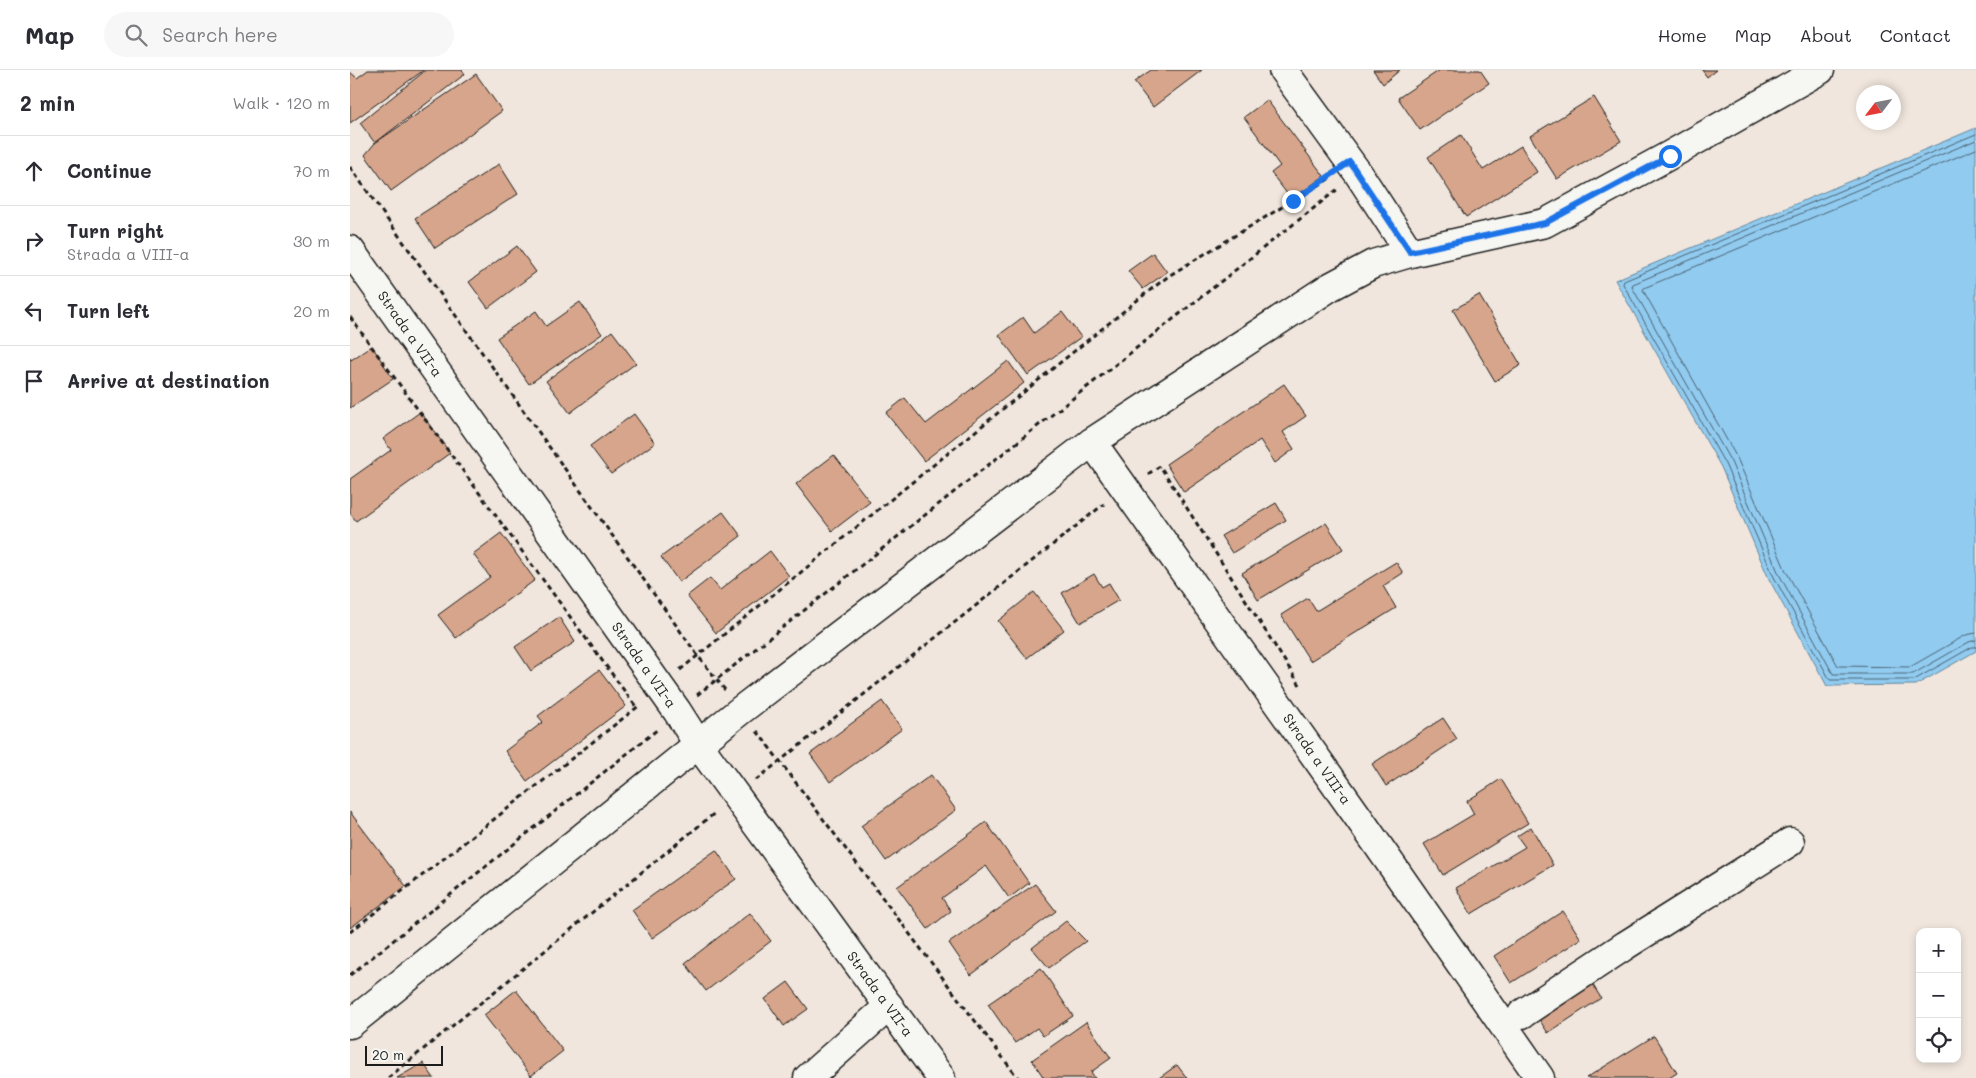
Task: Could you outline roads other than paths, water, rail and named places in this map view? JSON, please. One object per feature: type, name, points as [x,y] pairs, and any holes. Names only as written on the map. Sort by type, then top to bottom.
[{"type":"street","points":[[1283,70],[1354,168],[1410,252]]},
{"type":"street","points":[[350,1024],[741,710],[1092,442],[1330,287],[1373,264],[1410,252],[1545,223],[1670,156],[1820,70]]},
{"type":"street","name":"Strada a VII-a","points":[[350,250],[677,711],[698,744],[941,1078]]},
{"type":"street","name":"Strada a VIII-a","points":[[1092,442],[1540,1078]]},
{"type":"street","points":[[1522,1014],[1626,945],[1790,842]]},
{"type":"street","points":[[808,1078],[889,1006]]},
{"type":"water","points":[[1976,128],[1976,651],[1916,685],[1827,686],[1769,579],[1721,467],[1615,280]]}]
